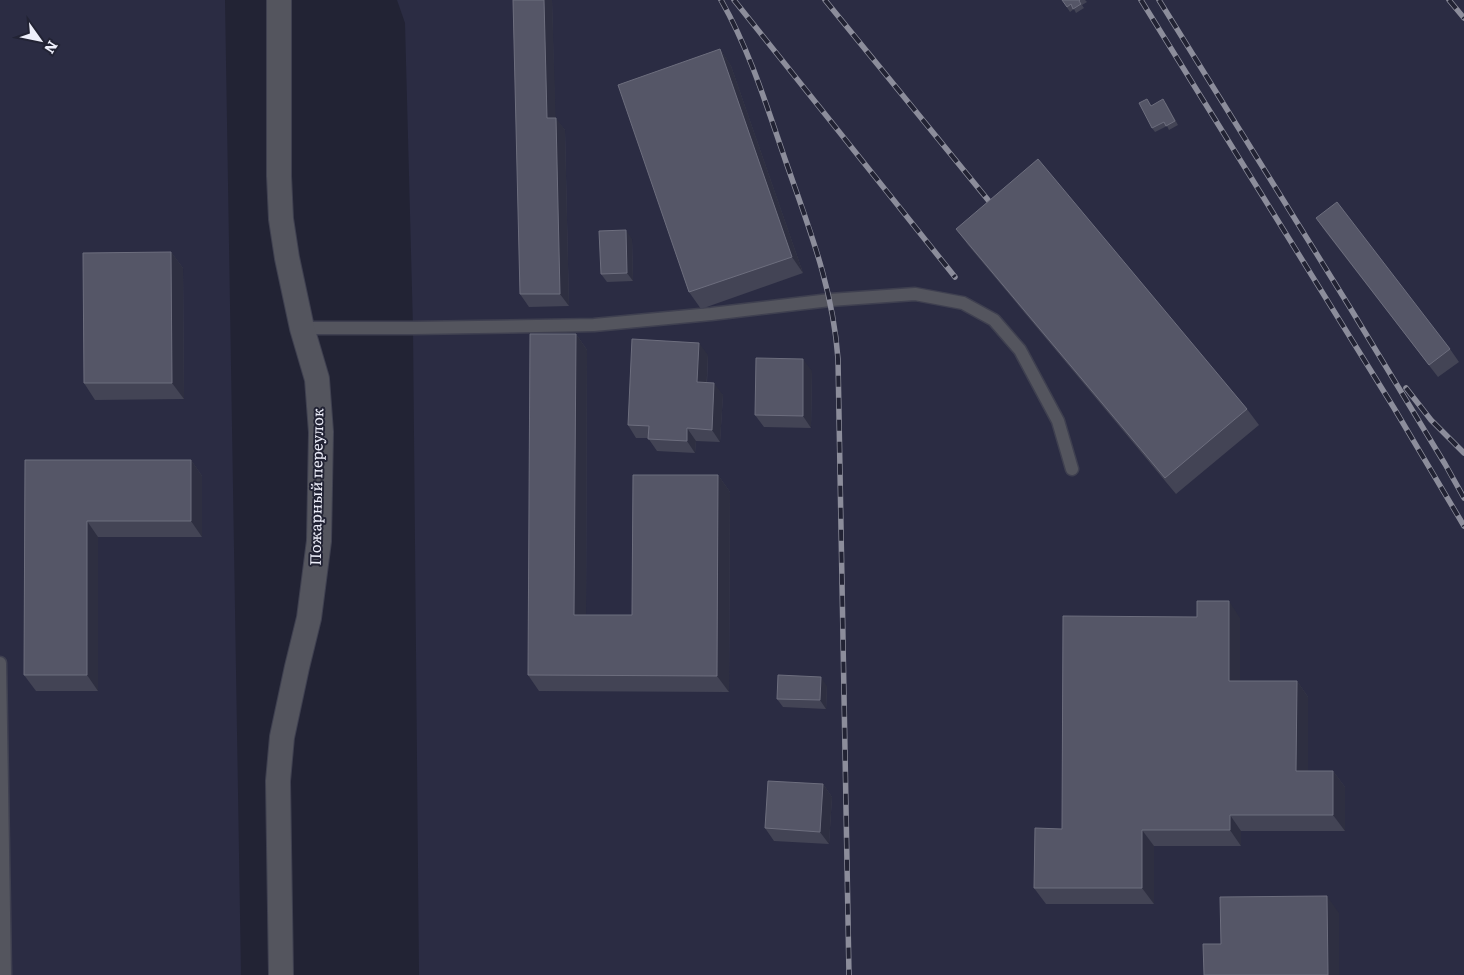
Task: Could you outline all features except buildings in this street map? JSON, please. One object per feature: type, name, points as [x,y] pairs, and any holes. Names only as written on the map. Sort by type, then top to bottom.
[{"type":"street","name":"Пожарный переулок","points":[[279,0],[279,176],[281,219],[286,258],[302,328],[317,379],[321,432],[319,541],[309,618],[282,737],[278,781],[281,975]]},
{"type":"lane","points":[[302,328],[594,325],[830,300],[915,294],[963,303],[994,320],[1020,350],[1058,421],[1072,469]]},
{"type":"lane","points":[[0,663],[5,975]]},
{"type":"shaded area","points":[[0,0],[225,0],[241,975],[0,975]]},
{"type":"shaded area","points":[[397,0],[1464,0],[1464,975],[419,975],[413,328],[405,23]]},
{"type":"railway","points":[[721,0],[741,39],[757,80],[803,211],[819,259],[835,333],[838,359],[849,975]]},
{"type":"railway","points":[[734,0],[955,277]]},
{"type":"railway","points":[[825,0],[997,211]]},
{"type":"railway","points":[[1141,0],[1394,408],[1464,526]]},
{"type":"railway","points":[[1159,0],[1349,306],[1464,498]]},
{"type":"railway","points":[[1449,0],[1464,18]]},
{"type":"railway","points":[[1406,388],[1431,420],[1464,453]]}]
